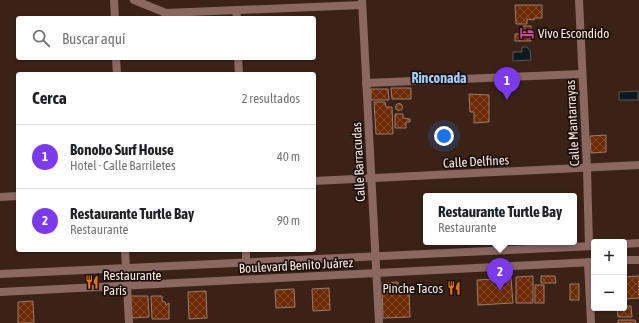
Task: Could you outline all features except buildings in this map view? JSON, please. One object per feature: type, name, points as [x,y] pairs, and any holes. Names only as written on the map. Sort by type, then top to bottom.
[{"type":"street","points":[[114,0],[115,16]]},
{"type":"street","points":[[134,0],[166,12],[237,14],[362,3]]},
{"type":"street","name":"Calle Mantarrayas","points":[[578,0],[591,246]]},
{"type":"street","name":"Calle Barracudas","points":[[362,3],[378,323]]},
{"type":"street","points":[[116,60],[117,72]]},
{"type":"street","points":[[238,60],[239,72]]},
{"type":"street","points":[[366,83],[582,74]]},
{"type":"street","name":"Calle Delfines","points":[[316,181],[639,165]]},
{"type":"street","points":[[0,197],[16,196]]},
{"type":"street","points":[[627,244],[639,244]]},
{"type":"street","name":"Boulevard Benito Juárez","points":[[0,274],[591,246]]},
{"type":"street","points":[[125,252],[129,323]]},
{"type":"street","points":[[246,252],[246,262]]},
{"type":"street","points":[[627,260],[639,260]]},
{"type":"street","points":[[590,323],[591,262]]},
{"type":"street","name":"Boulevard Benito Juárez","points":[[0,292],[591,262]]},
{"type":"shaded area","points":[[522,47],[527,47],[530,51],[531,60],[513,61],[513,52],[522,52]]},
{"type":"shaded area","points":[[638,91],[638,100],[619,100],[619,92]]},
{"type":"place","name":"Vivo Escondido","points":[[527,33]]},
{"type":"place","name":"Bonobo Surf House","points":[[507,100]]},
{"type":"place","name":"Restaurante Paris","points":[[92,282]]},
{"type":"place","name":"Pinche Tacos","points":[[454,288]]},
{"type":"place","name":"Restaurante Turtle Bay","points":[[500,291]]},
{"type":"district","name":"Rinconada","points":[[439,78]]}]
